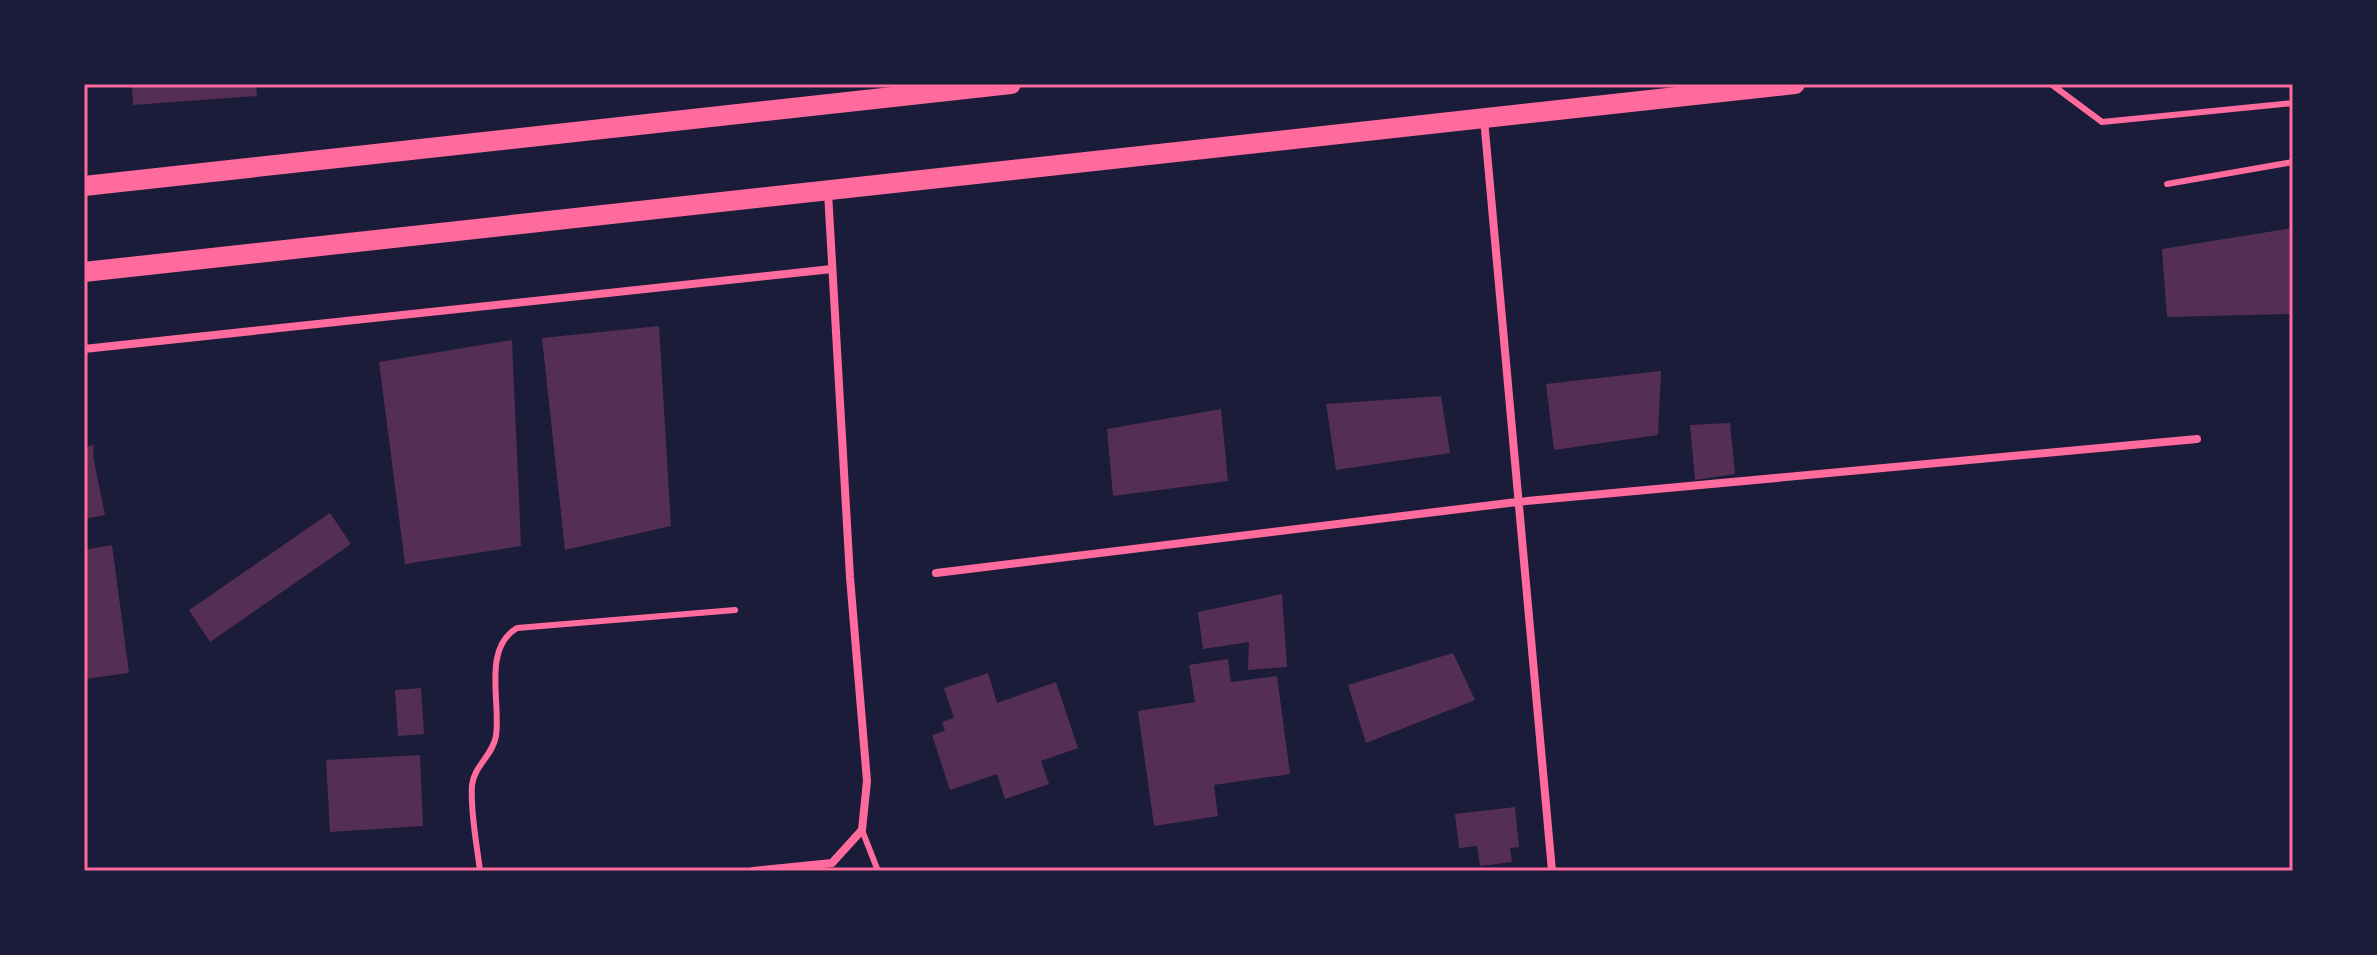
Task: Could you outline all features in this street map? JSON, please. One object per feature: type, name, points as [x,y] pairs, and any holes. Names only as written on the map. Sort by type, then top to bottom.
[{"type":"main road","points":[[84,186],[1011,84]]},
{"type":"main road","points":[[84,272],[1795,84]]},
{"type":"street","points":[[1484,119],[1552,871]]},
{"type":"street","points":[[753,871],[832,863],[862,830],[867,781],[850,577],[828,191]]},
{"type":"street","points":[[84,349],[832,269]]},
{"type":"street","points":[[936,573],[1517,502],[2197,439]]},
{"type":"lane","points":[[2051,84],[2102,122],[2293,103]]},
{"type":"lane","points":[[2167,184],[2293,162]]},
{"type":"lane","points":[[480,871],[472,786],[475,771],[496,739],[497,651],[504,636],[517,628],[735,610]]},
{"type":"lane","points":[[862,830],[878,871]]},
{"type":"building","points":[[132,84],[256,84],[257,96],[133,105]]},
{"type":"building","points":[[2293,228],[2293,314],[2167,317],[2162,249]]},
{"type":"building","points":[[659,326],[671,526],[565,550],[542,338]]},
{"type":"building","points":[[512,340],[521,546],[405,564],[379,362]]},
{"type":"building","points":[[1661,371],[1658,435],[1554,450],[1546,384]]},
{"type":"building","points":[[1441,396],[1450,453],[1336,470],[1326,404]]},
{"type":"building","points":[[1221,409],[1228,481],[1113,496],[1107,429]]},
{"type":"building","points":[[1730,423],[1735,474],[1695,480],[1690,425]]},
{"type":"building","points":[[94,445],[93,456],[105,515],[84,519],[84,447]]},
{"type":"building","points":[[330,513],[351,544],[210,642],[189,610]]},
{"type":"building","points":[[112,545],[129,673],[84,679],[84,550]]},
{"type":"building","points":[[1282,594],[1287,667],[1248,670],[1249,642],[1203,649],[1198,612]]},
{"type":"building","points":[[1453,653],[1475,700],[1366,743],[1348,685]]},
{"type":"building","points":[[1228,659],[1231,682],[1277,676],[1290,774],[1214,785],[1218,816],[1154,826],[1138,711],[1195,702],[1189,665]]},
{"type":"building","points":[[988,673],[997,703],[1056,682],[1078,748],[1041,761],[1049,784],[1005,799],[997,774],[950,790],[932,735],[945,731],[942,722],[954,718],[944,688]]},
{"type":"building","points":[[421,688],[424,734],[398,736],[395,690]]},
{"type":"building","points":[[420,755],[423,826],[330,832],[326,760]]},
{"type":"building","points":[[1515,807],[1519,847],[1510,848],[1512,862],[1480,866],[1477,846],[1459,848],[1455,814]]}]
